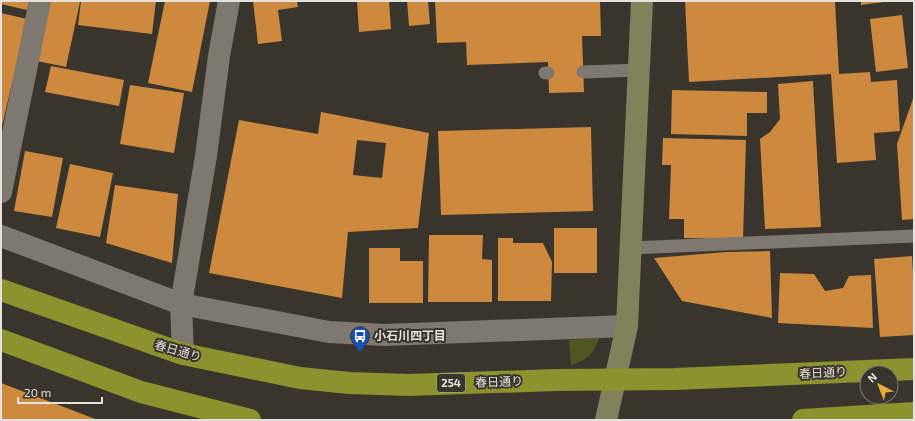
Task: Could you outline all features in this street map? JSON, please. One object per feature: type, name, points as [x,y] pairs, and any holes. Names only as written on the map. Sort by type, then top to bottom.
[{"type":"highway","name":"春日通り","points":[[1,290],[182,354],[300,378],[349,383],[409,385],[556,380],[675,380],[914,369]]},
{"type":"highway","points":[[1,340],[142,392],[250,420]]},
{"type":"highway","points":[[803,420],[877,418],[914,413]]},
{"type":"street","points":[[1,192],[40,1]]},
{"type":"street","points":[[182,354],[181,304],[206,156],[218,56],[229,1]]},
{"type":"street","points":[[606,420],[627,326],[642,1]]},
{"type":"street","points":[[1,236],[181,304],[329,332],[378,335],[627,326]]},
{"type":"lane","points":[[583,72],[639,70]]},
{"type":"lane","points":[[630,248],[914,236]]},
{"type":"green space","points":[[599,338],[589,356],[582,361],[571,365],[569,340]]},
{"type":"building","points":[[1,1],[29,1],[27,10],[1,4]]},
{"type":"building","points":[[50,1],[80,2],[66,67],[37,61]]},
{"type":"building","points":[[81,1],[156,1],[152,34],[78,25]]},
{"type":"building","points":[[165,1],[210,1],[192,92],[148,83]]},
{"type":"building","points":[[253,1],[297,1],[298,7],[278,10],[282,41],[258,44]]},
{"type":"building","points":[[357,1],[389,1],[391,29],[359,32]]},
{"type":"building","points":[[407,1],[428,1],[430,24],[409,26]]},
{"type":"building","points":[[435,1],[600,1],[601,36],[582,36],[584,92],[549,93],[548,62],[467,65],[466,42],[437,43]]},
{"type":"building","points":[[685,1],[835,1],[839,74],[870,72],[871,82],[897,80],[900,131],[874,133],[876,160],[837,163],[831,74],[689,82]]},
{"type":"building","points":[[861,1],[884,1],[884,2],[861,5]]},
{"type":"building","points":[[1,13],[27,19],[2,126],[1,126]]},
{"type":"building","points":[[902,15],[908,68],[876,72],[870,19]]},
{"type":"building","points":[[51,66],[124,80],[119,106],[45,92]]},
{"type":"building","points":[[813,81],[821,227],[765,229],[760,139],[770,132],[780,119],[778,84]]},
{"type":"building","points":[[130,85],[184,93],[174,153],[120,144]]},
{"type":"building","points":[[672,90],[767,92],[767,113],[747,113],[747,136],[671,134]]},
{"type":"building","points":[[914,96],[914,219],[902,220],[897,144]]},
{"type":"building","points":[[321,112],[429,133],[418,228],[348,232],[342,298],[209,273],[239,120],[318,134]],"holes":[[[357,140],[386,143],[382,178],[353,175]]]},
{"type":"building","points":[[591,127],[593,211],[441,215],[438,131]]},
{"type":"building","points":[[663,138],[746,140],[743,239],[684,238],[684,219],[669,219],[671,165],[662,165]]},
{"type":"building","points":[[25,151],[63,158],[52,217],[14,211]]},
{"type":"building","points":[[70,164],[113,173],[100,237],[56,228]]},
{"type":"building","points":[[115,185],[178,194],[172,263],[106,243]]},
{"type":"building","points":[[554,228],[597,228],[597,273],[554,273]]},
{"type":"building","points":[[429,235],[483,235],[482,259],[492,260],[492,302],[428,302]]},
{"type":"building","points":[[498,238],[513,238],[513,243],[543,243],[552,262],[551,301],[498,301]]},
{"type":"building","points":[[369,248],[400,248],[400,261],[423,261],[423,303],[369,303]]},
{"type":"building","points":[[770,251],[772,318],[682,301],[654,258],[726,252]]},
{"type":"building","points":[[912,256],[914,335],[880,337],[874,259]]},
{"type":"building","points":[[780,273],[814,274],[825,291],[843,288],[849,276],[871,275],[873,328],[778,323]]},
{"type":"building","points":[[1,383],[98,420],[1,420]]},
{"type":"place","name":"小石川四丁目","points":[[360,353]]}]
